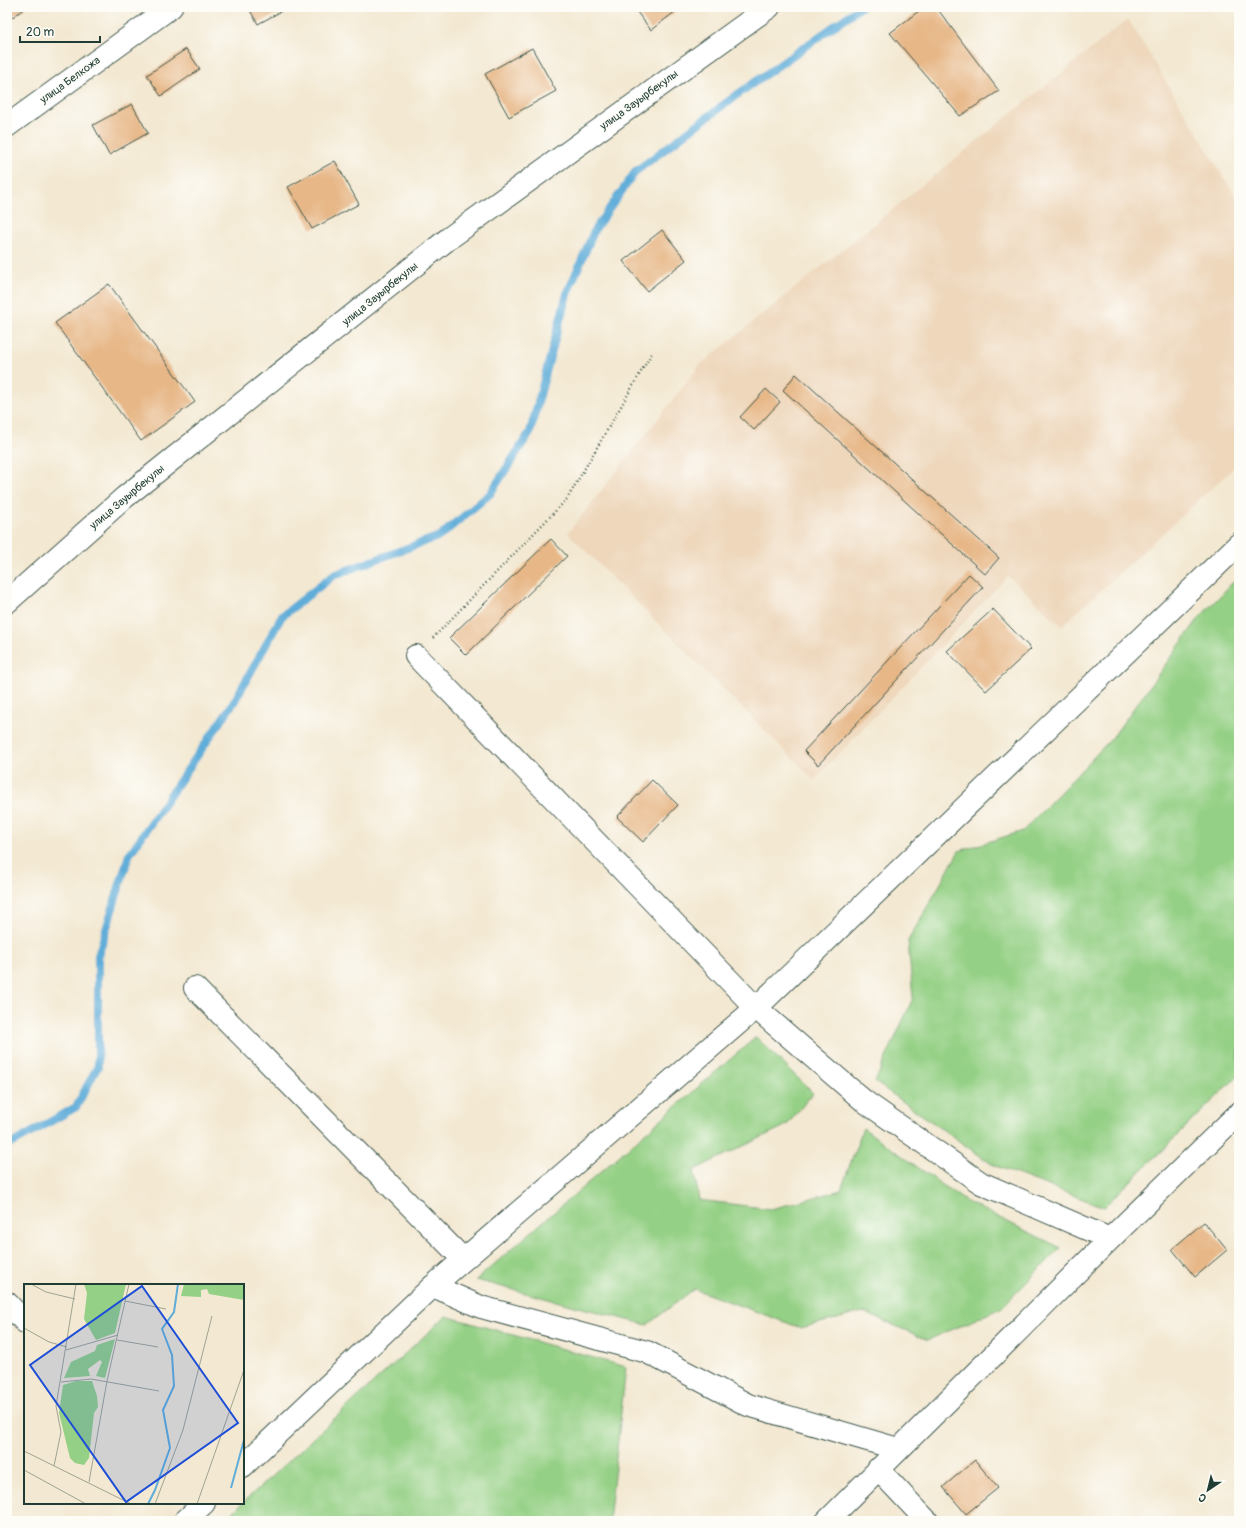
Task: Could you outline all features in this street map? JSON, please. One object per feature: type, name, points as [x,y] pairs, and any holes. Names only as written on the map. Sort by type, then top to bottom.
[{"type":"street","name":"улица Белкожа","points":[[7,126],[171,7]]},
{"type":"street","name":"улица Зауырбекулы","points":[[7,602],[125,497],[448,239],[769,7]]},
{"type":"street","points":[[244,1465],[463,1259],[756,1008],[1239,544]]},
{"type":"street","points":[[416,656],[756,1008],[864,1102],[980,1183],[1110,1239]]},
{"type":"street","points":[[195,988],[463,1259]]},
{"type":"street","points":[[827,1521],[1110,1239],[1239,1113]]},
{"type":"street","points":[[433,1286],[481,1307],[647,1352],[748,1405],[898,1449]]},
{"type":"street","points":[[7,1303],[24,1321]]},
{"type":"street","points":[[878,1469],[927,1521]]},
{"type":"path","points":[[416,656],[567,499],[652,353]]},
{"type":"shaded area","points":[[1128,19],[1239,202],[1239,463],[1062,626],[1008,576],[814,780],[568,533],[701,364]]},
{"type":"green space","points":[[1239,576],[1239,1075],[1104,1207],[993,1165],[875,1082],[913,998],[908,941],[959,851],[1023,831],[1112,738],[1200,617]]},
{"type":"green space","points":[[756,1037],[813,1093],[787,1125],[694,1170],[699,1200],[771,1209],[841,1190],[863,1128],[965,1201],[1061,1248],[1001,1308],[928,1340],[863,1312],[801,1328],[694,1289],[647,1325],[476,1280]]},
{"type":"green space","points":[[446,1316],[626,1367],[609,1521],[223,1521],[241,1504],[244,1504],[244,1502]]},
{"type":"building","points":[[7,7],[27,7],[7,21]]},
{"type":"building","points":[[248,7],[289,7],[258,24]]},
{"type":"building","points":[[633,7],[679,7],[680,8],[651,30]]},
{"type":"building","points":[[924,7],[936,7],[999,91],[960,116],[890,33]]},
{"type":"building","points":[[532,48],[556,91],[509,117],[485,74]]},
{"type":"building","points":[[186,49],[200,69],[161,96],[147,75]]},
{"type":"building","points":[[132,104],[148,133],[109,155],[93,125]]},
{"type":"building","points":[[335,161],[359,204],[312,229],[288,187]]},
{"type":"building","points":[[662,230],[686,260],[647,291],[623,261]]},
{"type":"building","points":[[109,284],[195,402],[141,441],[55,323]]},
{"type":"building","points":[[796,374],[999,558],[985,574],[783,390]]},
{"type":"building","points":[[766,389],[780,402],[754,430],[740,417]]},
{"type":"building","points":[[551,539],[567,556],[466,655],[449,638]]},
{"type":"building","points":[[969,574],[983,587],[818,765],[804,751]]},
{"type":"building","points":[[993,609],[1031,649],[986,691],[947,651]]},
{"type":"building","points":[[652,780],[678,805],[643,842],[617,817]]},
{"type":"building","points":[[1204,1222],[1227,1250],[1195,1277],[1172,1249]]},
{"type":"building","points":[[975,1460],[998,1488],[966,1514],[943,1487]]},
{"type":"waterway","points":[[7,1144],[15,1142],[76,1107],[98,1066],[98,956],[129,855],[234,702],[282,616],[334,575],[440,536],[490,494],[530,432],[567,294],[595,229],[636,171],[734,97],[861,7]]}]
